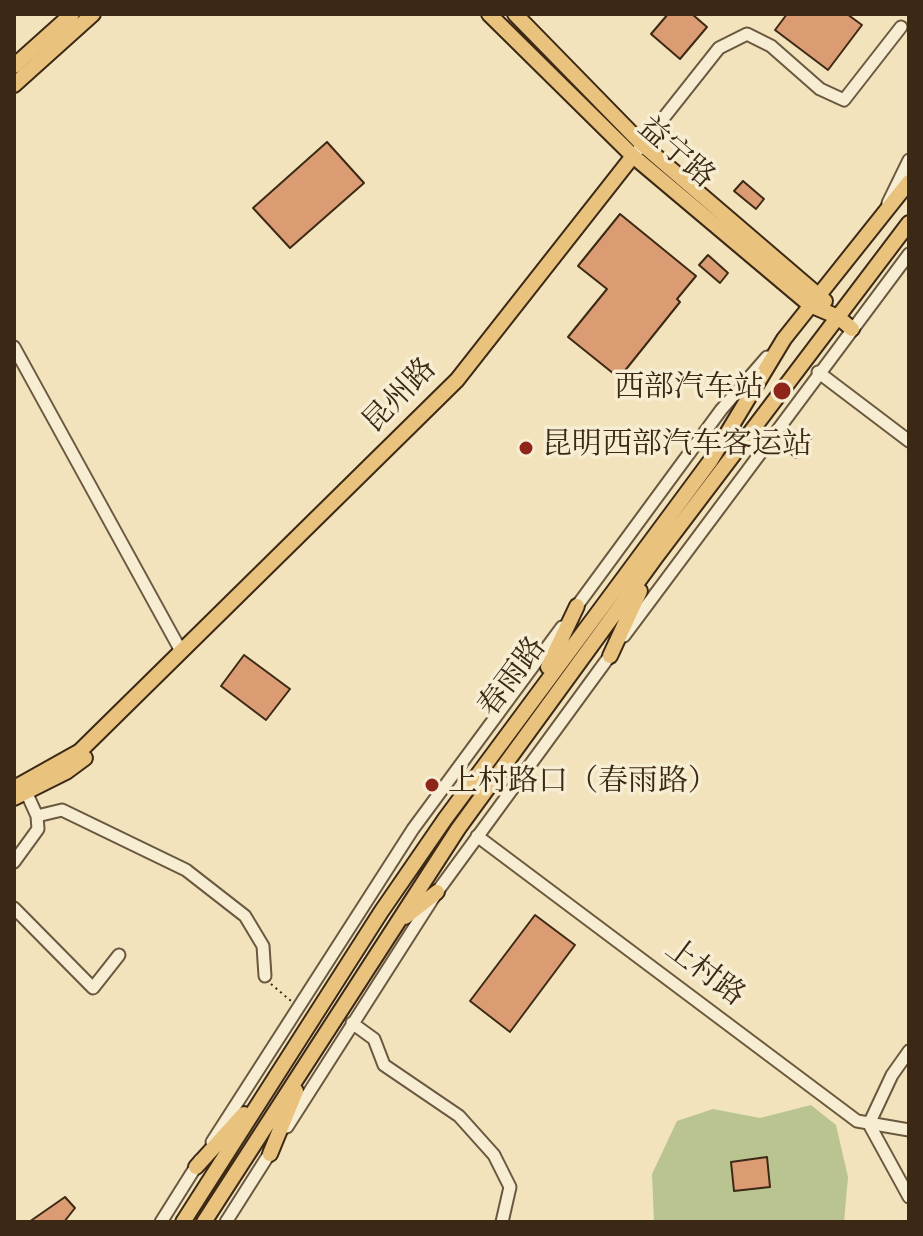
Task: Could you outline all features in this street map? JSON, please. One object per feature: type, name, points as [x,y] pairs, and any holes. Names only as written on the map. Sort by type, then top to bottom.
[{"type":"main road","points":[[14,66],[72,14]]},
{"type":"main road","points":[[14,85],[93,14]]},
{"type":"main road","name":"益宁路","points":[[489,14],[638,150],[852,329]]},
{"type":"main road","name":"益宁路","points":[[515,14],[638,150]]},
{"type":"main road","name":"昆州路","points":[[19,791],[80,751],[457,380],[638,150]]},
{"type":"main road","name":"春雨路","points":[[183,1222],[381,912],[534,697],[711,460],[784,339],[909,182]]},
{"type":"main road","name":"春雨路","points":[[204,1222],[395,924],[499,772],[656,557],[909,223]]},
{"type":"main road","points":[[610,656],[656,557]]},
{"type":"main road","points":[[534,697],[577,606]]},
{"type":"main road","points":[[395,924],[437,892]]},
{"type":"main road","points":[[270,1154],[311,1054]]},
{"type":"main road","points":[[196,1167],[273,1081]]},
{"type":"street","points":[[638,150],[719,48],[747,34],[771,46],[820,89],[844,100],[901,27]]},
{"type":"street","points":[[882,214],[909,160]]},
{"type":"street","points":[[226,1222],[437,892],[818,372],[909,254]]},
{"type":"street","points":[[161,1222],[413,829],[721,410],[784,339]]},
{"type":"street","points":[[14,347],[181,651]]},
{"type":"street","points":[[818,372],[909,441]]},
{"type":"street","points":[[14,862],[38,829],[37,816],[19,791]]},
{"type":"street","points":[[37,816],[62,810],[186,870],[245,916],[263,946],[265,976]]},
{"type":"street","name":"上村路","points":[[477,836],[857,1121],[909,1130]]},
{"type":"street","points":[[14,908],[93,988],[119,955]]},
{"type":"street","points":[[352,1023],[374,1039],[384,1065],[459,1116],[494,1155],[510,1187],[502,1222]]},
{"type":"street","points":[[909,1051],[892,1075],[869,1124],[909,1197]]},
{"type":"path","points":[[265,976],[276,990],[298,1006]]},
{"type":"green space","points":[[811,1105],[836,1125],[848,1177],[844,1222],[654,1222],[652,1174],[677,1121],[713,1109],[760,1118]]},
{"type":"building","points":[[668,14],[692,14],[707,27],[680,59],[651,34]]},
{"type":"building","points":[[787,14],[847,14],[862,25],[828,70],[775,30]]},
{"type":"building","points":[[327,142],[364,183],[290,248],[253,208]]},
{"type":"building","points":[[743,181],[764,199],[756,209],[734,191]]},
{"type":"building","points":[[620,214],[696,276],[677,299],[680,302],[619,378],[568,337],[607,289],[578,266]]},
{"type":"building","points":[[708,255],[728,273],[720,283],[699,265]]},
{"type":"building","points":[[802,428],[813,436],[796,458],[786,450]]},
{"type":"building","points":[[244,655],[290,689],[266,720],[221,686]]},
{"type":"building","points":[[535,915],[575,945],[510,1032],[470,1001]]},
{"type":"building","points":[[767,1157],[770,1187],[734,1191],[731,1162]]},
{"type":"building","points":[[65,1197],[75,1208],[64,1222],[29,1222]]},
{"type":"place","name":"西部汽车站","points":[[782,391]]},
{"type":"place","name":"昆明西部汽车客运站","points":[[526,448]]},
{"type":"place","name":"上村路口（春雨路）","points":[[432,785]]}]
